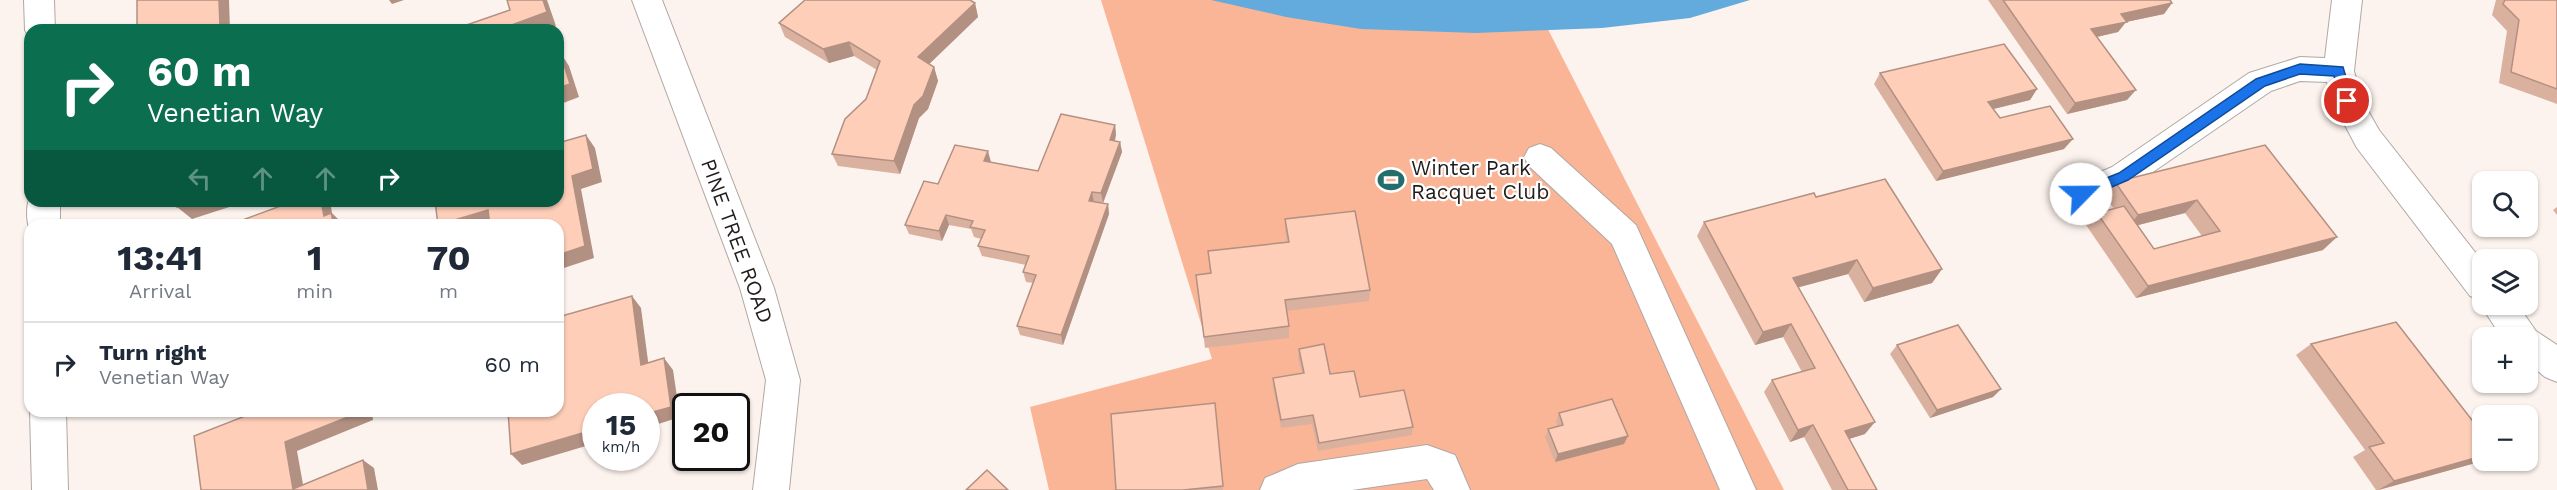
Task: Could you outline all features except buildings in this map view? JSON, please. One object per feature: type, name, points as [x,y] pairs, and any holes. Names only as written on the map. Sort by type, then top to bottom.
[{"type":"street","points":[[39,0],[40,24]]},
{"type":"street","name":"PINE TREE ROAD","points":[[647,0],[757,288],[783,380],[771,490]]},
{"type":"street","points":[[2347,0],[2339,71],[2347,101],[2367,139],[2472,273]]},
{"type":"street","points":[[2081,194],[2123,176],[2260,82],[2300,69],[2339,71]]},
{"type":"street","points":[[1540,157],[1624,235],[1738,490]]},
{"type":"street","points":[[2538,351],[2557,366]]},
{"type":"street","points":[[48,417],[50,490]]},
{"type":"street","points":[[1278,490],[1298,481],[1427,462],[1447,478]]},
{"type":"shaded area","name":"Winter Park Racquet Club","points":[[1101,0],[1533,0],[1784,490],[1049,490],[1030,407],[1212,359]]},
{"type":"water","points":[[1211,0],[1750,0],[1690,18],[1602,28],[1476,33],[1361,29],[1286,17]]},
{"type":"place","name":"Winter Park Racquet Club","points":[[1391,180]]},
{"type":"route","points":[[2081,194],[2123,176],[2260,82],[2300,69],[2339,71],[2347,101]]}]
